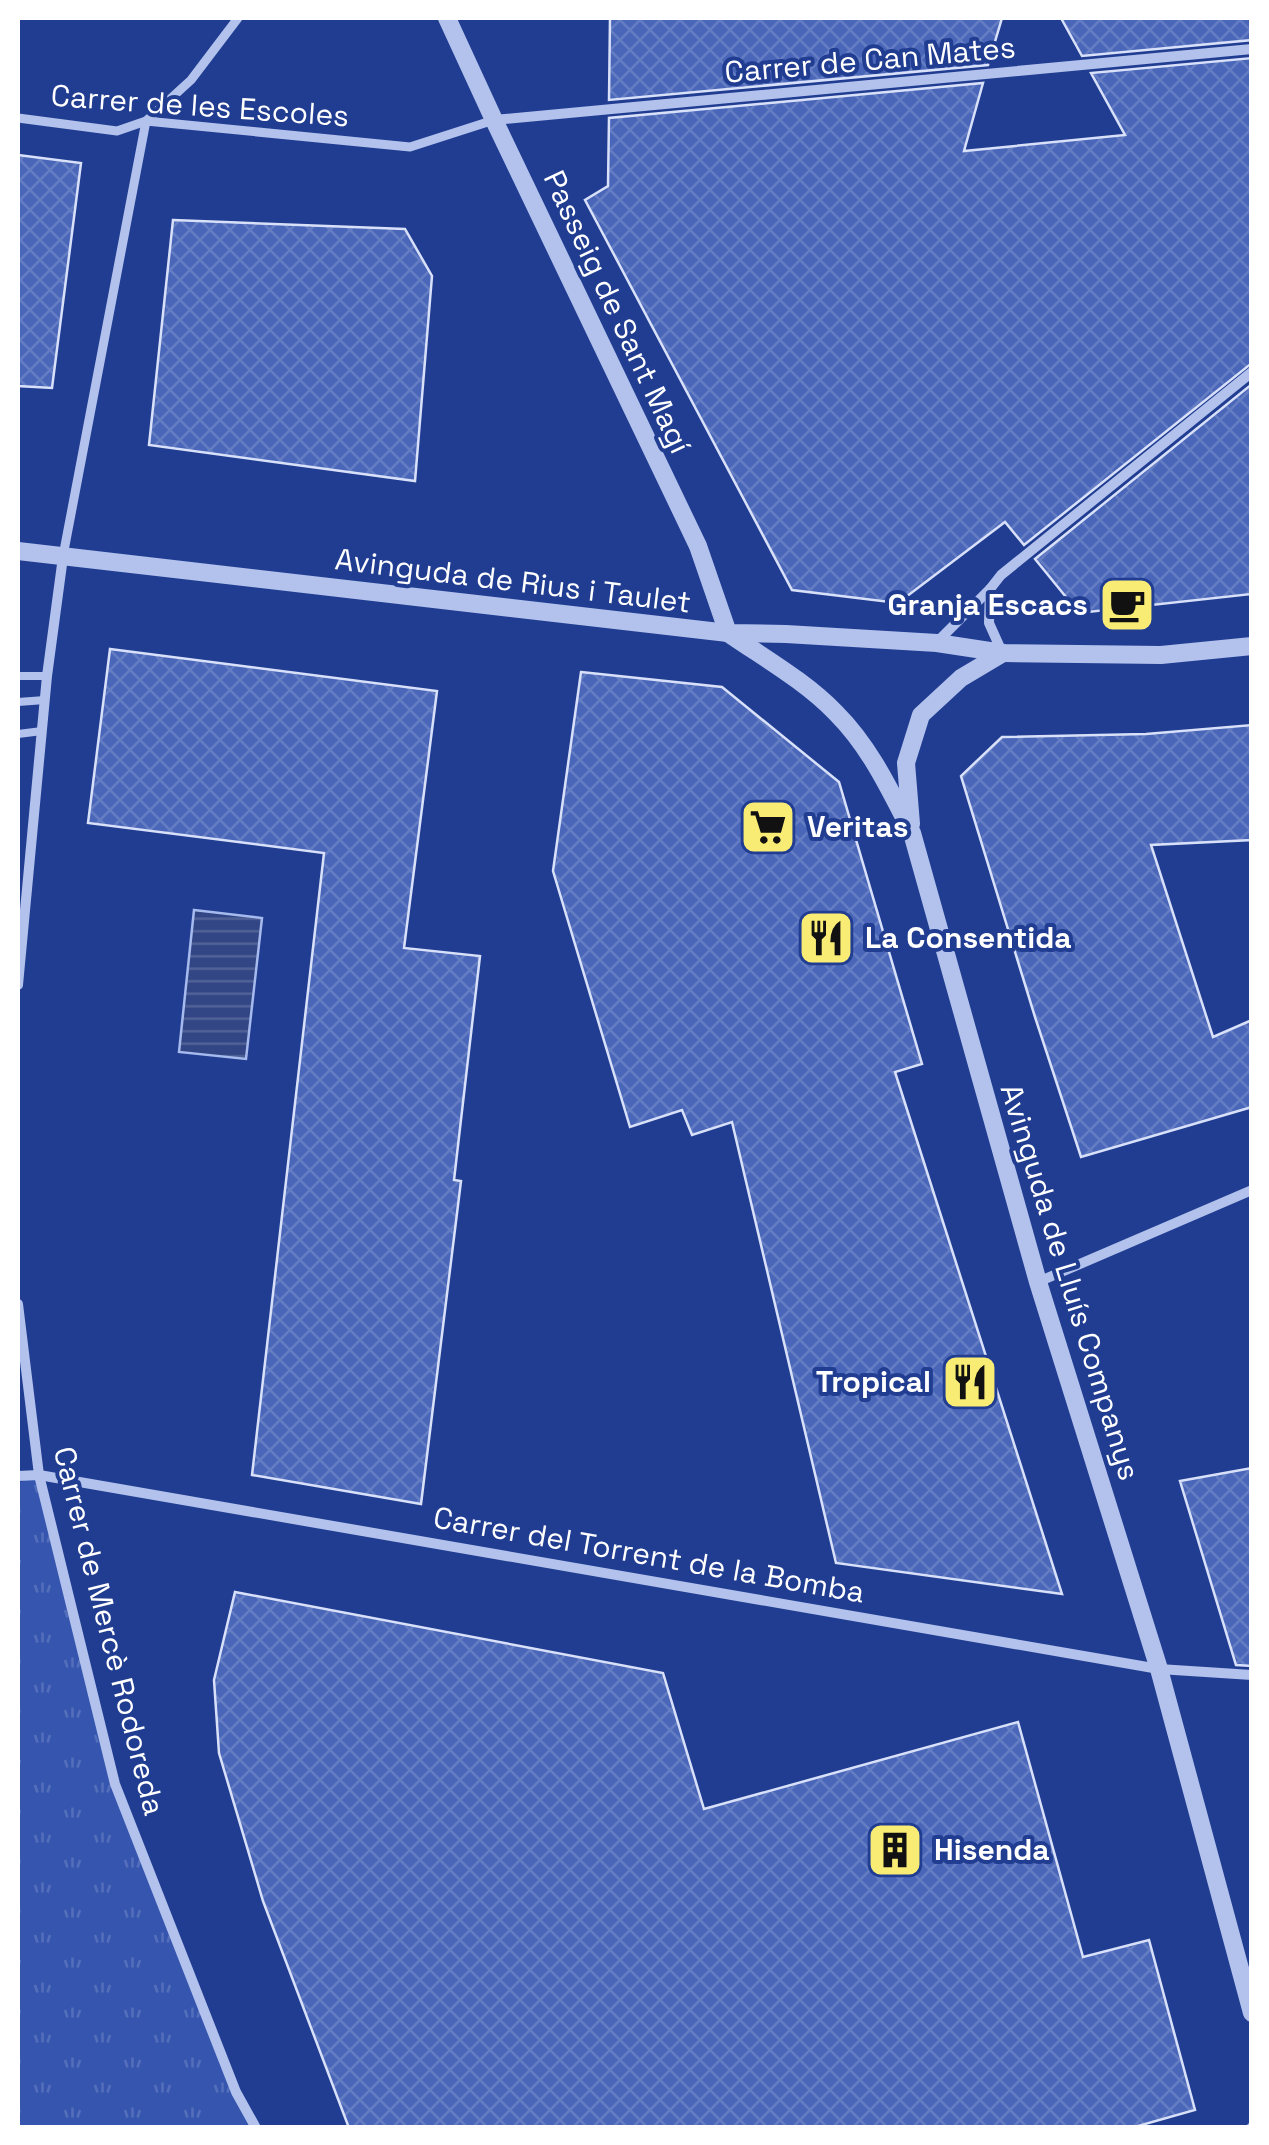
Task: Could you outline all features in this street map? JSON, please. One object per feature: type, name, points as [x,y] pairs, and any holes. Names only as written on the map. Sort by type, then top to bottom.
[{"type":"street","points":[[18,985],[47,676],[63,557],[146,121],[191,80],[238,18]]},
{"type":"street","name":"Passeig de Sant Magí","points":[[448,18],[698,546],[728,633]]},
{"type":"street","name":"Carrer de Can Mates","points":[[494,120],[1252,49]]},
{"type":"street","name":"Carrer de les Escoles","points":[[18,118],[117,132],[146,121],[410,147],[494,120]]},
{"type":"street","points":[[936,643],[1000,575],[1252,372]]},
{"type":"street","name":"Avinguda de Rius i Taulet","points":[[18,552],[728,633],[936,643],[1002,653],[1161,655],[1252,646]]},
{"type":"street","points":[[912,833],[906,763],[921,715],[961,678],[1002,653],[989,623],[990,589]]},
{"type":"street","name":"Avinguda de Lluís Companys","points":[[728,633],[835,711],[880,769],[912,833],[1038,1282],[1158,1669],[1252,2013]]},
{"type":"street","points":[[1038,1282],[1252,1190]]},
{"type":"street","name":"Carrer de Mercè Rodoreda","points":[[18,1304],[39,1475],[116,1784],[229,2075],[256,2128]]},
{"type":"street","name":"Carrer del Torrent de la Bomba","points":[[18,1476],[39,1475],[1158,1669],[1252,1675]]},
{"type":"lane","points":[[18,676],[47,676]]},
{"type":"lane","points":[[18,702],[45,700]]},
{"type":"lane","points":[[18,734],[42,731]]},
{"type":"green space","points":[[39,1475],[115,1784],[253,2127],[18,2125],[18,1483]]},
{"type":"shaded area","points":[[194,910],[262,918],[246,1059],[179,1052]]},
{"type":"building","points":[[610,18],[1002,18],[988,65],[609,100]]},
{"type":"building","points":[[1061,18],[1252,18],[1252,40],[1082,56]]},
{"type":"building","points":[[1252,58],[1252,363],[1024,545],[1005,522],[898,603],[792,590],[585,200],[608,186],[609,118],[983,83],[964,151],[1125,135],[1091,73]]},
{"type":"building","points":[[18,155],[81,163],[52,388],[18,386]]},
{"type":"building","points":[[173,220],[405,229],[432,276],[415,481],[149,445]]},
{"type":"building","points":[[1252,384],[1252,594],[1079,613],[1035,559]]},
{"type":"building","points":[[110,649],[437,691],[404,948],[480,956],[454,1180],[461,1181],[421,1504],[252,1475],[324,853],[88,823]]},
{"type":"building","points":[[581,672],[722,687],[839,782],[922,1064],[895,1072],[1062,1594],[836,1563],[732,1122],[692,1135],[682,1110],[630,1127],[553,871]]},
{"type":"building","points":[[1252,725],[1252,840],[1151,845],[1213,1037],[1252,1020],[1252,1107],[1081,1157],[961,776],[1002,737],[1146,734]]},
{"type":"building","points":[[1252,1468],[1252,1666],[1236,1665],[1180,1481]]},
{"type":"building","points":[[235,1592],[663,1673],[704,1809],[1018,1722],[1083,1957],[1149,1940],[1195,2110],[1131,2128],[349,2128],[263,1901],[219,1753],[214,1680]]},
{"type":"place","name":"Granja Escacs","points":[[1127,605]]},
{"type":"place","name":"Veritas","points":[[768,827]]},
{"type":"place","name":"La Consentida","points":[[826,938]]},
{"type":"place","name":"Tropical","points":[[970,1382]]},
{"type":"place","name":"Hisenda","points":[[895,1850]]}]
